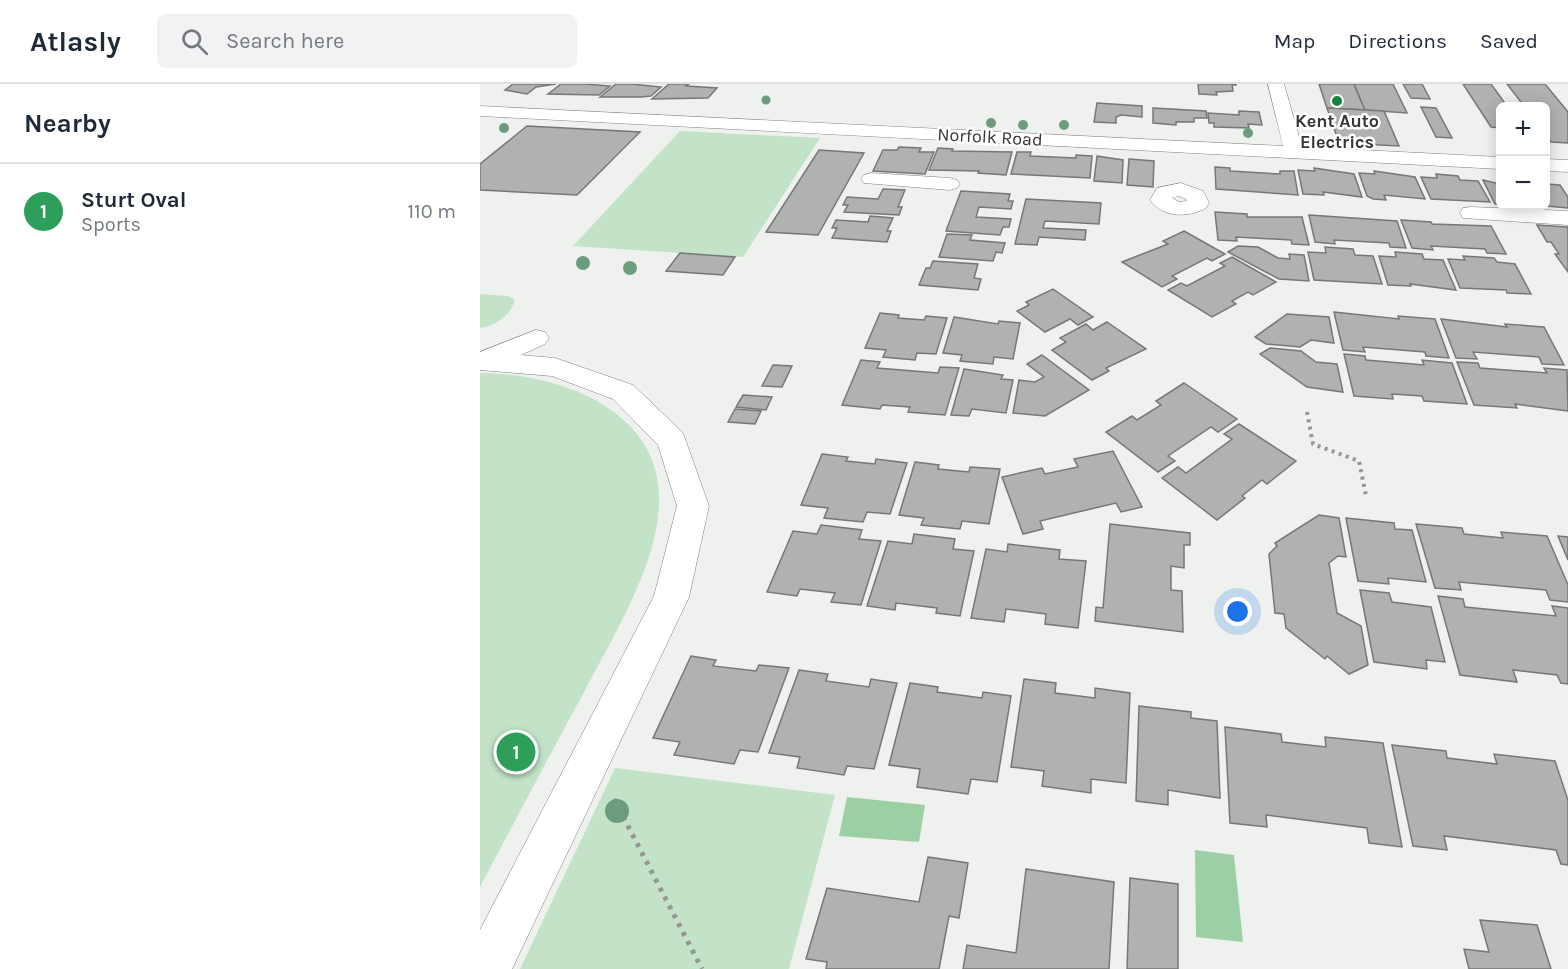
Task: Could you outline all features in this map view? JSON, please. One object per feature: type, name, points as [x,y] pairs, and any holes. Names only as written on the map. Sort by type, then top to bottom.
[{"type":"street","points":[[1276,84],[1294,153]]},
{"type":"street","name":"Norfolk Road","points":[[480,111],[1496,163]]},
{"type":"street","points":[[1550,165],[1568,166]]},
{"type":"street","points":[[871,179],[950,184]]},
{"type":"street","points":[[1471,213],[1568,218]]},
{"type":"street","points":[[484,361],[536,338]]},
{"type":"street","points":[[484,361],[555,368],[623,392],[672,441],[693,506],[671,597],[486,969]]},
{"type":"path","points":[[1307,412],[1313,444],[1359,461],[1366,495]]},
{"type":"path","points":[[592,757],[702,969]]},
{"type":"shaded area","points":[[680,131],[820,138],[743,257],[573,246]]},
{"type":"shaded area","points":[[480,294],[508,296],[515,300],[510,311],[501,319],[480,328]]},
{"type":"shaded area","points":[[480,373],[542,380],[573,390],[601,403],[625,421],[644,444],[656,472],[659,505],[650,554],[631,602],[480,887]]},
{"type":"shaded area","points":[[615,768],[835,795],[789,969],[520,969]]},
{"type":"shaded area","points":[[847,797],[925,805],[919,842],[839,836]]},
{"type":"shaded area","points":[[1195,850],[1234,855],[1243,942],[1196,937]]},
{"type":"building","points":[[513,84],[556,84],[536,87],[527,94],[505,90]]},
{"type":"building","points":[[561,84],[610,86],[599,95],[548,94]]},
{"type":"building","points":[[616,84],[661,87],[651,96],[600,97]]},
{"type":"building","points":[[669,84],[717,88],[708,98],[652,99]]},
{"type":"building","points":[[1198,84],[1236,85],[1232,85],[1233,91],[1216,92],[1217,95],[1199,94]]},
{"type":"building","points":[[1319,84],[1354,84],[1365,110],[1327,108]]},
{"type":"building","points":[[1354,84],[1393,84],[1407,113],[1365,110]]},
{"type":"building","points":[[1403,84],[1422,84],[1430,99],[1411,98]]},
{"type":"building","points":[[1463,84],[1491,84],[1504,102],[1496,102],[1496,128],[1491,127]]},
{"type":"building","points":[[1507,84],[1545,84],[1568,112],[1568,143],[1550,141],[1550,102],[1521,102]]},
{"type":"building","points":[[1097,103],[1142,106],[1142,117],[1121,115],[1116,117],[1116,123],[1094,122]]},
{"type":"building","points":[[1421,107],[1436,108],[1452,138],[1436,137]]},
{"type":"building","points":[[1153,108],[1206,111],[1207,118],[1194,118],[1194,122],[1176,122],[1176,125],[1153,123]]},
{"type":"building","points":[[1327,108],[1384,111],[1399,146],[1339,143]]},
{"type":"building","points":[[1239,111],[1259,112],[1262,125],[1248,124],[1249,128],[1214,127],[1214,123],[1209,123],[1208,113],[1239,115]]},
{"type":"building","points":[[527,126],[640,132],[577,195],[480,190],[480,164]]},
{"type":"building","points":[[899,147],[921,148],[919,152],[934,152],[925,174],[873,171],[883,150],[897,150]]},
{"type":"building","points":[[938,148],[953,149],[952,151],[1012,152],[1006,175],[978,173],[979,171],[929,170]]},
{"type":"building","points":[[819,150],[864,153],[818,235],[766,232]]},
{"type":"building","points":[[1017,152],[1031,152],[1030,156],[1076,158],[1076,155],[1092,156],[1090,178],[1011,174]]},
{"type":"building","points":[[1097,156],[1123,160],[1122,183],[1094,181]]},
{"type":"building","points":[[1129,159],[1154,161],[1153,187],[1127,185]]},
{"type":"building","points":[[1215,167],[1230,168],[1230,171],[1280,174],[1280,171],[1294,171],[1298,195],[1216,189]]},
{"type":"building","points":[[1314,168],[1354,174],[1362,197],[1323,192],[1324,195],[1303,194],[1298,170],[1315,171]]},
{"type":"building","points":[[1374,171],[1415,177],[1425,199],[1384,195],[1386,200],[1367,196],[1359,173],[1375,174]]},
{"type":"building","points":[[1436,174],[1458,176],[1460,180],[1478,181],[1490,202],[1431,199],[1421,177],[1437,178]]},
{"type":"building","points":[[1483,180],[1496,183],[1495,204]]},
{"type":"building","points":[[1550,184],[1560,185],[1568,197],[1568,208],[1550,206]]},
{"type":"building","points":[[883,189],[905,190],[898,207],[902,207],[899,215],[844,212],[848,205],[843,205],[847,197],[878,199]]},
{"type":"building","points":[[961,191],[1010,194],[1008,201],[1013,201],[1011,209],[979,207],[976,217],[1011,219],[1009,227],[1003,227],[1000,235],[946,231]]},
{"type":"building","points":[[1026,199],[1101,203],[1099,224],[1045,221],[1043,228],[1086,230],[1085,240],[1039,237],[1037,245],[1015,244]]},
{"type":"building","points":[[1215,212],[1247,214],[1247,217],[1302,217],[1309,245],[1292,244],[1291,240],[1236,237],[1237,241],[1218,240]]},
{"type":"building","points":[[1309,215],[1397,221],[1406,248],[1390,247],[1389,243],[1334,240],[1335,244],[1315,242]]},
{"type":"building","points":[[870,216],[893,218],[887,231],[891,231],[887,242],[832,238],[837,228],[832,228],[836,220],[868,222]]},
{"type":"building","points":[[1401,220],[1431,222],[1432,224],[1491,226],[1506,254],[1487,253],[1485,249],[1431,246],[1433,250],[1412,248]]},
{"type":"building","points":[[1537,225],[1568,227],[1568,272],[1555,254],[1559,254],[1551,242],[1547,242]]},
{"type":"building","points":[[1184,231],[1225,254],[1212,261],[1207,258],[1172,276],[1177,279],[1162,287],[1122,262],[1168,244],[1163,241]]},
{"type":"building","points":[[947,234],[972,235],[970,240],[1005,243],[1002,253],[996,252],[993,261],[939,257]]},
{"type":"building","points":[[1238,246],[1258,247],[1278,258],[1290,259],[1289,254],[1304,255],[1309,281],[1279,279],[1228,252]]},
{"type":"building","points":[[1325,247],[1353,249],[1355,255],[1373,256],[1382,284],[1314,280],[1308,252],[1326,253]]},
{"type":"building","points":[[1395,252],[1422,254],[1424,259],[1443,260],[1456,290],[1410,284],[1411,286],[1388,285],[1379,256],[1396,257]]},
{"type":"building","points":[[680,253],[735,257],[723,275],[666,271]]},
{"type":"building","points":[[1463,256],[1494,258],[1497,262],[1515,264],[1531,294],[1507,293],[1506,290],[1460,288],[1448,259],[1465,260]]},
{"type":"building","points":[[1232,257],[1276,282],[1253,295],[1248,292],[1232,301],[1236,304],[1212,317],[1168,290],[1181,283],[1187,286],[1225,266],[1220,263]]},
{"type":"building","points":[[933,261],[978,264],[974,278],[981,279],[978,290],[919,285],[926,268],[930,268]]},
{"type":"building","points":[[1053,289],[1093,317],[1078,325],[1070,319],[1045,332],[1017,311],[1029,305],[1026,302]]},
{"type":"building","points":[[1334,312],[1399,319],[1398,316],[1435,319],[1449,358],[1426,356],[1425,352],[1363,347],[1365,352],[1343,350]]},
{"type":"building","points":[[880,313],[899,315],[898,318],[924,320],[926,316],[947,318],[936,354],[917,353],[915,360],[883,357],[886,350],[865,348]]},
{"type":"building","points":[[1287,314],[1329,317],[1334,343],[1311,340],[1300,347],[1266,344],[1255,337]]},
{"type":"building","points":[[954,317],[998,324],[999,321],[1020,323],[1013,359],[994,357],[993,364],[960,361],[962,355],[943,353]]},
{"type":"building","points":[[1441,319],[1507,327],[1505,324],[1544,327],[1564,365],[1542,364],[1539,357],[1473,352],[1477,359],[1456,358]]},
{"type":"building","points":[[1107,322],[1146,349],[1106,368],[1109,371],[1092,380],[1052,350],[1066,342],[1060,338],[1086,324],[1093,330]]},
{"type":"building","points":[[1270,348],[1301,351],[1316,362],[1337,364],[1343,392],[1307,387],[1260,354]]},
{"type":"building","points":[[1344,354],[1365,356],[1366,360],[1424,365],[1422,360],[1452,363],[1467,404],[1424,401],[1422,396],[1392,394],[1393,399],[1354,396]]},
{"type":"building","points":[[1042,355],[1089,390],[1045,416],[1013,413],[1019,380],[1035,382],[1044,377],[1027,364]]},
{"type":"building","points":[[861,360],[880,362],[877,368],[938,373],[940,367],[959,368],[945,415],[908,412],[910,407],[882,405],[880,409],[842,405]]},
{"type":"building","points":[[1457,362],[1478,363],[1480,368],[1547,373],[1544,368],[1567,370],[1568,411],[1515,404],[1517,408],[1474,405]]},
{"type":"building","points":[[773,365],[792,366],[782,387],[762,386]]},
{"type":"building","points":[[964,369],[1003,375],[1001,379],[1013,380],[1006,413],[972,409],[969,416],[951,415]]},
{"type":"building","points":[[1184,383],[1237,419],[1218,432],[1211,427],[1168,456],[1175,461],[1158,472],[1106,432],[1132,416],[1137,420],[1161,405],[1156,401]]},
{"type":"building","points":[[743,395],[772,397],[766,410],[736,407]]},
{"type":"building","points":[[735,409],[761,411],[755,424],[728,422]]},
{"type":"building","points":[[1239,424],[1296,461],[1267,484],[1262,480],[1242,496],[1245,498],[1217,520],[1162,478],[1178,467],[1186,473],[1232,439],[1224,434]]},
{"type":"building","points":[[1113,451],[1142,507],[1121,512],[1116,503],[1040,521],[1043,529],[1023,534],[1002,477],[1042,468],[1045,474],[1078,467],[1074,459]]},
{"type":"building","points":[[822,454],[848,457],[846,461],[875,464],[876,459],[907,463],[890,514],[867,512],[863,522],[824,518],[828,508],[801,505]]},
{"type":"building","points":[[915,462],[939,465],[938,469],[969,472],[970,467],[1000,469],[989,524],[962,521],[960,529],[921,525],[924,518],[899,515]]},
{"type":"building","points":[[1319,515],[1339,518],[1346,557],[1338,556],[1329,563],[1337,613],[1361,626],[1368,665],[1349,674],[1327,656],[1325,659],[1286,628],[1284,614],[1275,613],[1269,554],[1277,546],[1275,543]]},
{"type":"building","points":[[1346,518],[1394,523],[1395,529],[1412,530],[1426,582],[1388,578],[1389,584],[1358,581]]},
{"type":"building","points":[[1110,524],[1190,533],[1190,545],[1184,545],[1184,568],[1171,566],[1171,590],[1182,591],[1183,632],[1095,621],[1096,607],[1103,608]]},
{"type":"building","points":[[1416,524],[1462,528],[1464,534],[1503,538],[1501,532],[1547,536],[1568,585],[1568,602],[1550,600],[1546,590],[1459,582],[1461,590],[1435,588]]},
{"type":"building","points":[[821,525],[862,530],[859,539],[881,541],[861,605],[831,602],[835,593],[800,589],[797,596],[767,592],[793,531],[817,534]]},
{"type":"building","points":[[914,534],[955,539],[953,549],[974,551],[960,616],[936,613],[937,608],[896,603],[895,610],[867,606],[888,541],[912,544]]},
{"type":"building","points":[[1558,536],[1568,537],[1568,560]]},
{"type":"building","points":[[1008,544],[1060,550],[1059,559],[1086,561],[1078,628],[1045,624],[1046,614],[1006,609],[1004,622],[971,618],[986,549],[1007,552]]},
{"type":"building","points":[[1360,590],[1389,593],[1392,602],[1431,607],[1445,662],[1426,660],[1427,669],[1374,662]]},
{"type":"building","points":[[1438,596],[1463,599],[1465,607],[1556,616],[1552,606],[1568,608],[1568,684],[1561,683],[1557,675],[1513,670],[1517,682],[1460,675]]},
{"type":"building","points":[[691,656],[716,660],[713,666],[756,671],[759,665],[789,668],[758,752],[740,750],[734,764],[674,755],[680,742],[653,738]]},
{"type":"building","points":[[799,670],[828,674],[826,681],[869,687],[871,679],[897,683],[874,769],[847,766],[844,775],[797,768],[800,757],[769,753]]},
{"type":"building","points":[[1024,679],[1056,683],[1055,693],[1095,698],[1095,688],[1130,693],[1126,783],[1091,779],[1091,793],[1042,786],[1044,771],[1011,767]]},
{"type":"building","points":[[910,683],[938,687],[937,692],[982,698],[983,692],[1011,696],[997,782],[971,779],[968,794],[917,787],[920,769],[889,765]]},
{"type":"building","points":[[1139,706],[1191,712],[1191,718],[1217,721],[1220,798],[1168,790],[1168,805],[1136,801]]},
{"type":"building","points":[[1225,727],[1281,734],[1282,742],[1326,747],[1325,737],[1383,743],[1402,847],[1369,843],[1367,828],[1266,815],[1267,827],[1230,823]]},
{"type":"building","points":[[1392,745],[1446,751],[1447,758],[1497,764],[1494,754],[1555,761],[1568,800],[1568,865],[1561,864],[1556,850],[1444,836],[1447,850],[1413,846]]},
{"type":"building","points":[[928,857],[968,863],[959,918],[949,916],[939,969],[826,969],[827,962],[806,959],[827,888],[919,902]]},
{"type":"building","points":[[1026,869],[1114,882],[1109,969],[963,969],[967,945],[1016,953]]},
{"type":"building","points":[[1130,878],[1178,884],[1178,969],[1127,969]]},
{"type":"building","points":[[1480,920],[1537,925],[1551,969],[1469,969],[1464,949],[1489,952]]},
{"type":"place","name":"Kent Auto Electrics","points":[[1337,101]]},
{"type":"place","name":"Sturt Oval","points":[[516,752]]}]
